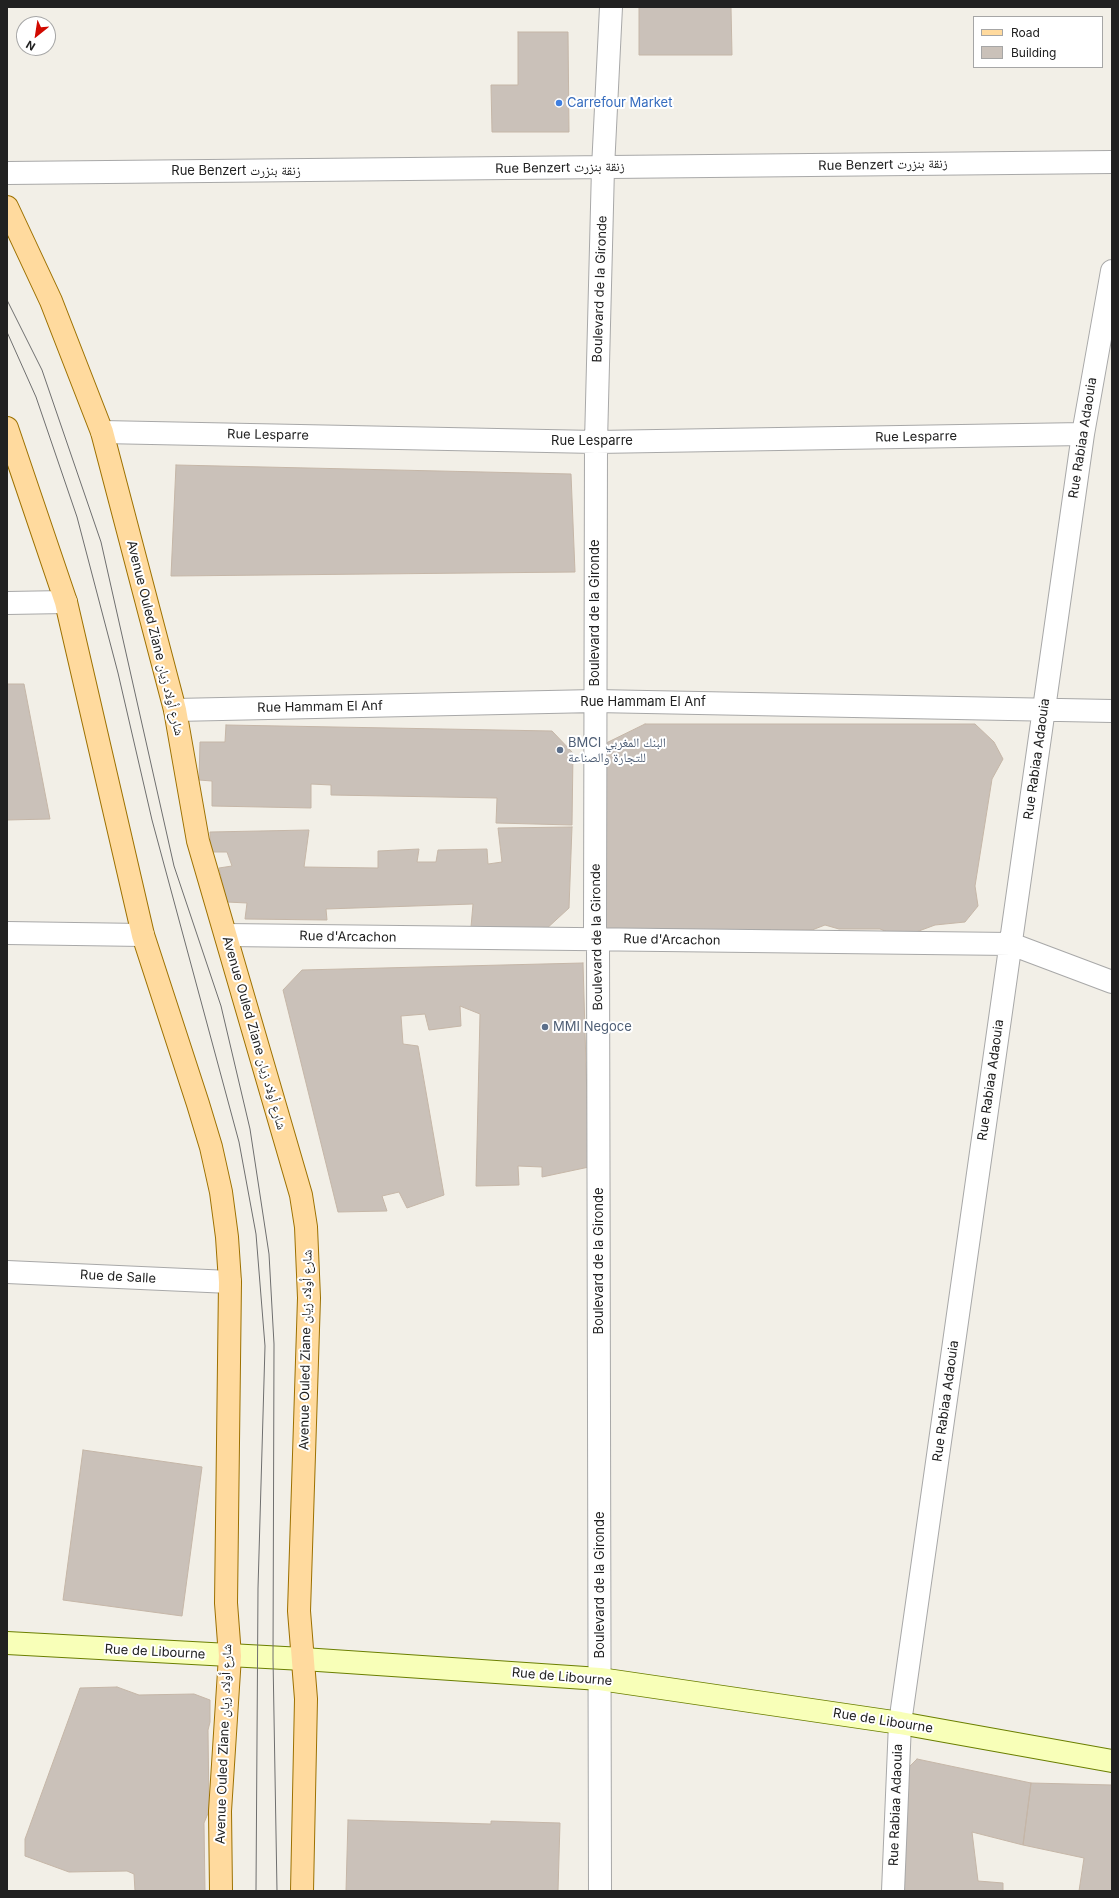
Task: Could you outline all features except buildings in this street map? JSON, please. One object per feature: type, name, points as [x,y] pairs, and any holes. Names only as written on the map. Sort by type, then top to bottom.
[{"type":"main road","name":"Avenue Ouled Ziane شارع أولاد زيان","points":[[7,207],[51,301],[102,432],[175,710],[198,841],[301,1195],[306,1227],[309,1298],[299,1611],[306,1699],[302,1891]]},
{"type":"main road","name":"Avenue Ouled Ziane شارع أولاد زيان","points":[[7,428],[66,602],[143,935],[211,1147],[221,1192],[227,1237],[230,1282],[226,1603],[230,1656],[220,1811],[221,1891]]},
{"type":"main road","name":"Rue de Libourne","points":[[7,1644],[303,1659],[600,1679],[900,1723],[1112,1761]]},
{"type":"street","name":"Boulevard de la Gironde","points":[[600,1891],[598,939],[595,929],[596,442],[603,168],[611,7]]},
{"type":"street","name":"Rue Benzert زنقة بنزرت","points":[[7,173],[1112,162]]},
{"type":"street","name":"Rue Rabiaa Adaouia","points":[[893,1891],[900,1723],[1083,434],[1112,271]]},
{"type":"street","name":"Rue Lesparre","points":[[102,432],[596,442],[1083,434]]},
{"type":"street","points":[[7,603],[66,602]]},
{"type":"street","name":"Rue Hammam El Anf","points":[[175,710],[595,701],[1112,711]]},
{"type":"street","points":[[7,933],[143,935]]},
{"type":"street","name":"Rue d'Arcachon","points":[[226,935],[1011,944],[1112,982]]},
{"type":"street","name":"Rue de Salle","points":[[7,1272],[230,1282]]},
{"type":"tram line","points":[[7,300],[42,370],[101,542],[174,866],[221,1006],[250,1129],[269,1254],[274,1344],[273,1658],[277,1891]]},
{"type":"tram line","points":[[7,332],[36,397],[77,517],[118,673],[152,820],[239,1142],[256,1234],[265,1346],[258,1588],[256,1891]]},
{"type":"place","name":"Carrefour Market","points":[[559,103]]},
{"type":"place","name":"BMCI البنك المغربي للتجارة والصناعة","points":[[560,750]]},
{"type":"place","name":"MMI Negoce","points":[[545,1027]]}]
